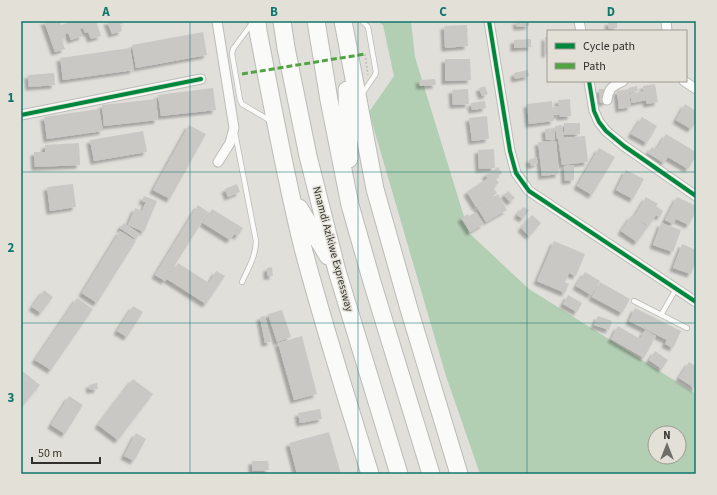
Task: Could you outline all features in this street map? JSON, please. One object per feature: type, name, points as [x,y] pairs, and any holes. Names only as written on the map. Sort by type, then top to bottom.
[{"type":"highway","points":[[257,21],[276,124],[303,247],[326,331],[370,474]]},
{"type":"highway","name":"Nnamdi Azikiwe Expressway","points":[[282,21],[308,156],[337,271],[399,474]]},
{"type":"highway","points":[[316,21],[329,100],[350,205],[431,474]]},
{"type":"highway","points":[[343,21],[375,189],[409,309],[459,474]]},
{"type":"highway","points":[[346,39],[350,205]]},
{"type":"highway","points":[[292,196],[337,271]]},
{"type":"street","points":[[217,21],[234,128],[230,143],[218,162]]},
{"type":"street","points":[[488,21],[510,151],[516,173],[529,191],[696,302]]},
{"type":"street","points":[[21,115],[201,79]]},
{"type":"street","points":[[590,82],[594,111],[599,122],[606,131],[624,146],[696,196]]},
{"type":"street","points":[[607,100],[611,87],[621,82]]},
{"type":"street","points":[[686,82],[696,89]]},
{"type":"lane","points":[[254,21],[233,49],[232,54],[240,100],[242,104],[276,124]]},
{"type":"lane","points":[[358,100],[376,72],[368,27],[362,21]]},
{"type":"lane","points":[[234,128],[256,241],[254,256],[242,282]]},
{"type":"lane","points":[[661,315],[676,289]]},
{"type":"lane","points":[[634,302],[687,328]]},
{"type":"path","points":[[365,54],[368,79]]},
{"type":"green space","points":[[377,21],[411,21],[415,57],[469,233],[529,289],[696,394],[696,474],[480,474],[446,376],[369,112],[394,76],[383,25]]},
{"type":"building","points":[[44,21],[60,21],[61,25],[68,23],[67,21],[96,21],[101,36],[91,39],[88,32],[85,33],[83,28],[80,29],[83,36],[71,40],[68,33],[65,34],[66,38],[62,40],[65,49],[55,52]]},
{"type":"building","points":[[107,21],[124,21],[125,23],[120,24],[122,31],[112,34]]},
{"type":"building","points":[[516,21],[529,21],[529,26],[517,27]]},
{"type":"building","points":[[608,22],[617,22],[617,28],[609,29]]},
{"type":"building","points":[[467,25],[468,46],[445,48],[444,26]]},
{"type":"building","points":[[203,32],[207,55],[136,68],[132,45]]},
{"type":"building","points":[[545,37],[547,37],[547,54],[545,54]]},
{"type":"building","points":[[531,39],[531,47],[514,48],[514,40]]},
{"type":"building","points":[[130,48],[134,70],[63,80],[60,58]]},
{"type":"building","points":[[445,59],[470,59],[471,80],[445,81]]},
{"type":"building","points":[[528,70],[529,76],[515,79],[514,73]]},
{"type":"building","points":[[54,73],[55,85],[29,87],[28,75]]},
{"type":"building","points":[[435,79],[436,85],[420,86],[419,80]]},
{"type":"building","points":[[655,84],[658,102],[647,104],[646,100],[632,103],[630,94],[644,91],[643,86]]},
{"type":"building","points":[[485,86],[488,94],[482,96],[479,88]]},
{"type":"building","points":[[637,86],[638,91],[629,93],[631,107],[619,109],[617,91]]},
{"type":"building","points":[[213,88],[216,110],[161,116],[158,95]]},
{"type":"building","points":[[468,89],[469,104],[453,105],[452,90]]},
{"type":"building","points":[[599,89],[605,89],[607,102],[600,103]]},
{"type":"building","points":[[156,99],[158,120],[104,126],[102,105]]},
{"type":"building","points":[[570,99],[571,116],[560,117],[558,100]]},
{"type":"building","points":[[485,101],[486,108],[472,110],[471,103]]},
{"type":"building","points":[[552,101],[554,121],[529,124],[527,104]]},
{"type":"building","points":[[685,104],[696,111],[696,122],[691,129],[676,120]]},
{"type":"building","points":[[558,106],[559,115],[554,115],[553,107]]},
{"type":"building","points":[[99,109],[103,131],[47,139],[44,117]]},
{"type":"building","points":[[487,116],[489,139],[472,141],[469,118]]},
{"type":"building","points":[[642,117],[657,126],[647,143],[631,134]]},
{"type":"building","points":[[564,123],[580,123],[580,134],[564,135]]},
{"type":"building","points":[[189,125],[206,134],[170,199],[153,190]]},
{"type":"building","points":[[562,125],[564,138],[585,136],[588,162],[562,165],[555,126]]},
{"type":"building","points":[[555,128],[555,140],[546,140],[545,129]]},
{"type":"building","points":[[143,131],[147,152],[94,161],[90,140]]},
{"type":"building","points":[[666,134],[696,152],[696,156],[688,169],[668,157],[664,163],[648,153],[652,147],[656,150]]},
{"type":"building","points":[[556,141],[559,174],[542,176],[538,142]]},
{"type":"building","points":[[79,143],[80,165],[35,167],[34,152],[45,152],[45,145]]},
{"type":"building","points":[[599,148],[615,157],[592,195],[577,186]]},
{"type":"building","points":[[494,149],[495,168],[479,169],[478,150]]},
{"type":"building","points":[[536,157],[538,163],[531,166],[529,160]]},
{"type":"building","points":[[574,165],[574,180],[565,181],[564,166]]},
{"type":"building","points":[[498,167],[502,173],[495,178],[499,183],[493,187],[497,193],[476,207],[467,192],[488,178],[485,175]]},
{"type":"building","points":[[626,170],[644,179],[633,199],[616,190]]},
{"type":"building","points":[[73,184],[76,207],[50,211],[47,187]]},
{"type":"building","points":[[237,184],[240,192],[228,197],[225,189]]},
{"type":"building","points":[[508,191],[515,198],[510,202],[504,195]]},
{"type":"building","points":[[498,194],[507,210],[486,222],[477,207]]},
{"type":"building","points":[[144,196],[157,201],[144,232],[128,225],[135,208],[142,211],[146,202],[142,201]]},
{"type":"building","points":[[646,197],[658,204],[656,206],[663,211],[660,217],[656,215],[649,226],[637,219],[648,227],[637,242],[621,231],[631,216],[634,217]]},
{"type":"building","points":[[677,197],[696,206],[696,211],[689,225],[676,219],[673,224],[665,220]]},
{"type":"building","points":[[198,205],[208,212],[165,281],[155,275]]},
{"type":"building","points":[[523,207],[529,210],[523,219],[517,215]]},
{"type":"building","points":[[212,209],[243,228],[238,236],[234,234],[230,240],[203,223]]},
{"type":"building","points":[[476,212],[484,224],[470,232],[461,218]]},
{"type":"building","points":[[532,215],[541,223],[529,236],[521,228]]},
{"type":"building","points":[[124,223],[140,234],[136,239],[120,228]]},
{"type":"building","points":[[661,223],[681,230],[673,252],[653,245]]},
{"type":"building","points":[[120,231],[136,241],[97,303],[82,293]]},
{"type":"building","points":[[554,241],[585,254],[576,276],[569,273],[565,282],[569,284],[565,293],[537,281]]},
{"type":"building","points":[[682,244],[696,250],[696,261],[691,274],[673,268]]},
{"type":"building","points":[[178,263],[209,283],[216,271],[225,276],[206,304],[167,279]]},
{"type":"building","points":[[272,267],[273,276],[267,276],[267,268]]},
{"type":"building","points":[[585,272],[600,281],[591,295],[576,286]]},
{"type":"building","points":[[600,282],[630,299],[622,313],[592,297]]},
{"type":"building","points":[[44,290],[53,297],[41,313],[32,307]]},
{"type":"building","points":[[568,295],[582,303],[577,312],[563,304]]},
{"type":"building","points":[[77,298],[93,309],[51,370],[35,360]]},
{"type":"building","points":[[133,306],[143,312],[127,337],[117,331]]},
{"type":"building","points":[[635,308],[681,331],[673,348],[665,344],[667,340],[629,321]]},
{"type":"building","points":[[282,310],[291,337],[277,342],[268,314]]},
{"type":"building","points":[[265,316],[271,342],[265,343],[260,317]]},
{"type":"building","points":[[598,316],[612,321],[609,330],[594,325]]},
{"type":"building","points":[[618,326],[640,339],[645,330],[656,336],[644,358],[611,339]]},
{"type":"building","points":[[302,336],[317,394],[294,400],[278,343]]},
{"type":"building","points":[[655,351],[668,360],[662,369],[649,360]]},
{"type":"building","points":[[689,362],[696,366],[696,389],[679,378]]},
{"type":"building","points":[[21,370],[40,385],[21,408]]},
{"type":"building","points":[[133,379],[153,394],[118,440],[98,425]]},
{"type":"building","points":[[97,383],[98,389],[90,390],[89,385]]},
{"type":"building","points":[[69,396],[83,405],[65,434],[51,425]]},
{"type":"building","points":[[320,409],[322,419],[300,423],[298,413]]},
{"type":"building","points":[[329,432],[341,474],[297,474],[289,443]]},
{"type":"building","points":[[136,433],[146,439],[134,461],[124,456]]},
{"type":"building","points":[[252,461],[268,461],[269,470],[252,471]]},
{"type":"marked path","points":[[242,74],[365,54]]},
{"type":"cycle path","points":[[489,21],[510,151],[516,173],[529,191],[696,302]]},
{"type":"cycle path","points":[[21,115],[201,79]]},
{"type":"cycle path","points":[[589,82],[594,111],[599,122],[606,131],[624,146],[696,196]]}]
